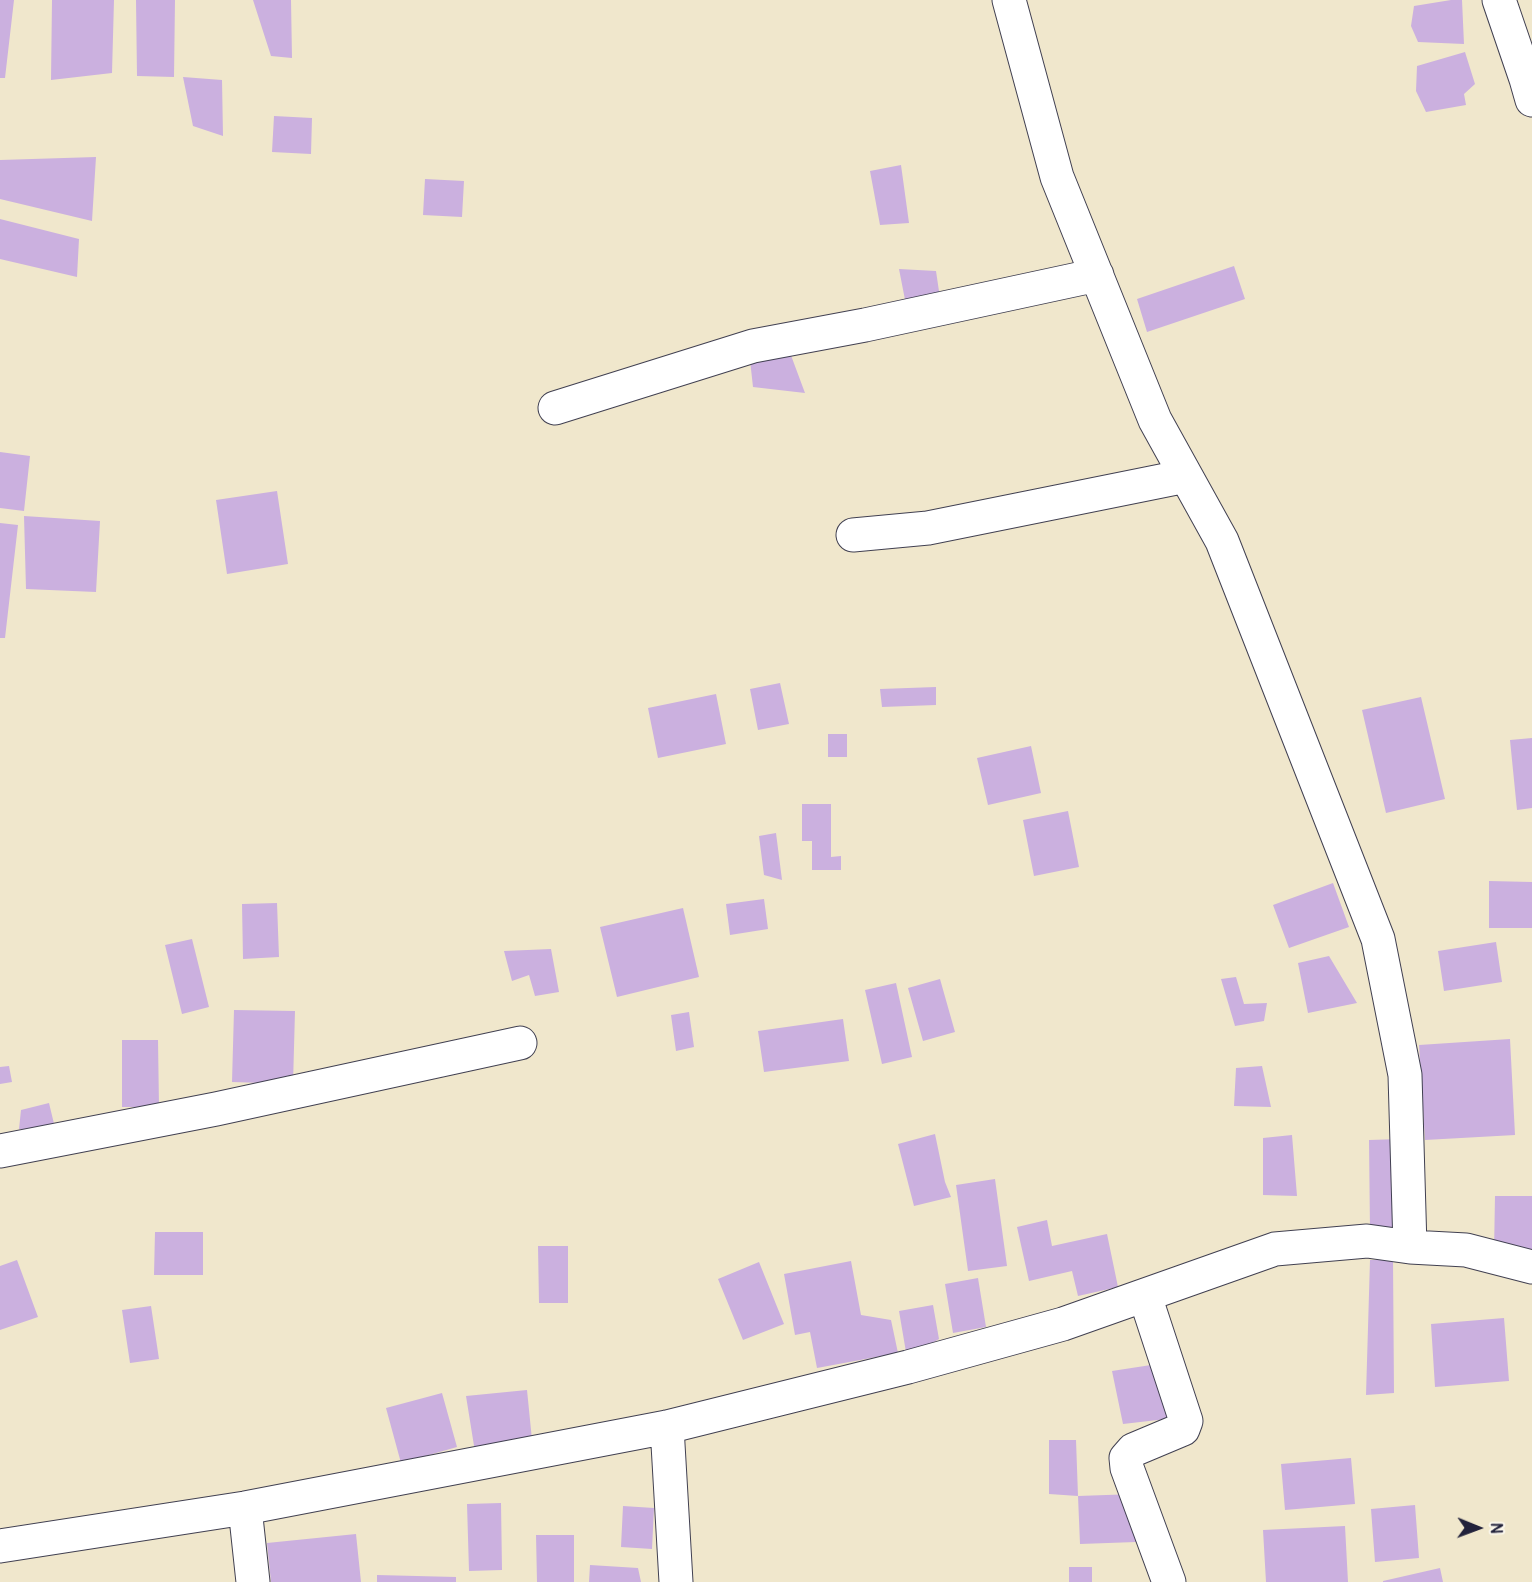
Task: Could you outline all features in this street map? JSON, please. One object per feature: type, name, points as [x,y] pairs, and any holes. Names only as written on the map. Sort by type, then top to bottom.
[{"type":"street","points":[[1009,0],[1057,177],[1155,420],[1221,541],[1378,939],[1405,1075],[1410,1247]]},
{"type":"street","points":[[1499,0],[1532,100]]},
{"type":"street","points":[[555,408],[753,346],[865,325],[1097,275]]},
{"type":"street","points":[[853,535],[928,528],[1186,476]]},
{"type":"street","points":[[0,1151],[216,1109],[520,1044]]},
{"type":"street","points":[[0,1546],[245,1508],[667,1427],[1064,1324],[1275,1249],[1367,1241],[1410,1247],[1466,1250],[1532,1267]]},
{"type":"street","points":[[1145,1296],[1186,1421],[1183,1430],[1133,1450],[1126,1458],[1127,1468],[1169,1582]]},
{"type":"street","points":[[667,1427],[676,1582]]},
{"type":"street","points":[[245,1508],[254,1582]]},
{"type":"building","points":[[0,0],[14,0],[5,78],[0,78]]},
{"type":"building","points":[[52,0],[114,0],[112,73],[51,80]]},
{"type":"building","points":[[136,0],[175,0],[174,77],[137,76]]},
{"type":"building","points":[[253,0],[291,0],[292,58],[271,56]]},
{"type":"building","points":[[1462,0],[1464,44],[1418,42],[1411,26],[1414,6]]},
{"type":"building","points":[[1465,52],[1475,84],[1464,94],[1466,105],[1426,112],[1416,91],[1417,66]]},
{"type":"building","points":[[183,77],[222,80],[223,136],[193,126]]},
{"type":"building","points":[[274,116],[312,118],[311,154],[272,152]]},
{"type":"building","points":[[96,157],[92,221],[0,199],[0,160]]},
{"type":"building","points":[[901,165],[909,223],[880,225],[870,171]]},
{"type":"building","points":[[425,179],[464,181],[462,217],[423,215]]},
{"type":"building","points":[[0,219],[79,239],[77,277],[0,259]]},
{"type":"building","points":[[1234,266],[1245,299],[1147,332],[1137,299]]},
{"type":"building","points":[[899,269],[936,271],[940,298],[907,310]]},
{"type":"building","points":[[789,350],[805,393],[753,387],[749,351]]},
{"type":"building","points":[[0,452],[30,456],[24,511],[0,508]]},
{"type":"building","points":[[277,491],[288,564],[227,574],[216,500]]},
{"type":"building","points":[[24,516],[100,521],[96,592],[26,589]]},
{"type":"building","points":[[0,523],[18,525],[5,638],[0,638]]},
{"type":"building","points":[[780,683],[789,724],[758,730],[750,689]]},
{"type":"building","points":[[936,687],[936,705],[882,707],[880,689]]},
{"type":"building","points":[[716,694],[726,744],[658,758],[648,708]]},
{"type":"building","points":[[1421,697],[1445,799],[1386,813],[1362,710]]},
{"type":"building","points":[[828,734],[847,734],[847,757],[828,757]]},
{"type":"building","points":[[1532,738],[1532,808],[1517,810],[1510,740]]},
{"type":"building","points":[[1031,746],[1041,793],[988,805],[977,758]]},
{"type":"building","points":[[802,804],[831,804],[831,857],[841,856],[841,870],[812,870],[812,841],[802,841]]},
{"type":"building","points":[[1068,811],[1079,867],[1034,876],[1023,820]]},
{"type":"building","points":[[776,833],[782,880],[764,875],[759,836]]},
{"type":"building","points":[[1489,881],[1532,882],[1532,928],[1489,928]]},
{"type":"building","points":[[1333,883],[1349,927],[1289,948],[1273,905]]},
{"type":"building","points":[[764,899],[768,929],[730,935],[726,904]]},
{"type":"building","points":[[277,903],[279,957],[243,959],[242,904]]},
{"type":"building","points":[[683,908],[699,977],[617,997],[600,927]]},
{"type":"building","points":[[192,939],[209,1007],[182,1014],[165,945]]},
{"type":"building","points":[[1496,942],[1502,982],[1444,991],[1438,951]]},
{"type":"building","points":[[551,949],[559,992],[535,996],[529,975],[512,981],[504,951]]},
{"type":"building","points":[[1329,956],[1357,1003],[1308,1013],[1298,963]]},
{"type":"building","points":[[1236,977],[1244,1004],[1267,1003],[1264,1021],[1235,1026],[1221,979]]},
{"type":"building","points":[[940,979],[955,1032],[923,1041],[908,988]]},
{"type":"building","points":[[896,983],[912,1057],[882,1064],[865,990]]},
{"type":"building","points":[[234,1010],[295,1011],[293,1084],[232,1082]]},
{"type":"building","points":[[689,1012],[694,1047],[676,1051],[671,1015]]},
{"type":"building","points":[[843,1019],[849,1061],[764,1072],[758,1031]]},
{"type":"building","points":[[1510,1039],[1515,1135],[1425,1140],[1419,1045]]},
{"type":"building","points":[[122,1040],[158,1040],[159,1107],[122,1107]]},
{"type":"building","points":[[9,1066],[12,1082],[0,1084],[0,1067]]},
{"type":"building","points":[[1262,1066],[1271,1107],[1234,1106],[1236,1068]]},
{"type":"building","points":[[49,1103],[56,1132],[19,1129],[21,1110]]},
{"type":"building","points":[[935,1134],[945,1182],[951,1197],[914,1206],[898,1144]]},
{"type":"building","points":[[1292,1135],[1297,1196],[1263,1195],[1263,1138]]},
{"type":"building","points":[[1401,1139],[1402,1231],[1370,1231],[1369,1140]]},
{"type":"building","points":[[995,1179],[1007,1266],[968,1271],[956,1185]]},
{"type":"building","points":[[1495,1196],[1532,1196],[1532,1253],[1494,1252]]},
{"type":"building","points":[[1047,1220],[1052,1246],[1107,1234],[1118,1287],[1078,1296],[1072,1271],[1029,1281],[1017,1227]]},
{"type":"building","points":[[155,1232],[203,1232],[203,1275],[154,1275]]},
{"type":"building","points":[[538,1246],[568,1246],[568,1303],[539,1303]]},
{"type":"building","points":[[17,1260],[38,1317],[0,1330],[0,1266]]},
{"type":"building","points":[[1370,1260],[1393,1260],[1394,1393],[1366,1395]]},
{"type":"building","points":[[851,1261],[861,1315],[891,1320],[898,1353],[817,1368],[810,1332],[795,1335],[784,1274]]},
{"type":"building","points":[[759,1262],[784,1324],[743,1340],[718,1279]]},
{"type":"building","points":[[978,1278],[986,1327],[953,1333],[945,1284]]},
{"type":"building","points":[[933,1305],[939,1339],[907,1358],[899,1311]]},
{"type":"building","points":[[151,1306],[159,1359],[130,1363],[122,1310]]},
{"type":"building","points":[[1504,1318],[1509,1381],[1435,1387],[1431,1324]]},
{"type":"building","points":[[1164,1363],[1175,1418],[1123,1424],[1112,1371]]},
{"type":"building","points":[[527,1390],[532,1440],[475,1452],[466,1396]]},
{"type":"building","points":[[442,1393],[457,1447],[401,1463],[386,1408]]},
{"type":"building","points":[[1049,1440],[1076,1440],[1078,1496],[1049,1494]]},
{"type":"building","points":[[1351,1458],[1355,1504],[1285,1510],[1281,1464]]},
{"type":"building","points":[[1135,1494],[1136,1542],[1080,1544],[1078,1496]]},
{"type":"building","points":[[501,1503],[502,1570],[469,1571],[467,1504]]},
{"type":"building","points":[[1415,1505],[1419,1558],[1375,1562],[1371,1509]]},
{"type":"building","points":[[623,1506],[654,1508],[652,1549],[621,1547]]},
{"type":"building","points":[[1345,1526],[1348,1582],[1266,1582],[1263,1530]]},
{"type":"building","points":[[356,1534],[361,1582],[271,1582],[267,1543]]},
{"type":"building","points":[[536,1535],[574,1535],[574,1582],[537,1582]]},
{"type":"building","points":[[590,1565],[638,1568],[641,1582],[589,1582]]},
{"type":"building","points":[[1069,1567],[1092,1567],[1092,1582],[1069,1582]]},
{"type":"building","points":[[1440,1568],[1443,1582],[1383,1582],[1383,1581]]},
{"type":"building","points":[[377,1575],[456,1577],[456,1582],[377,1582]]}]
